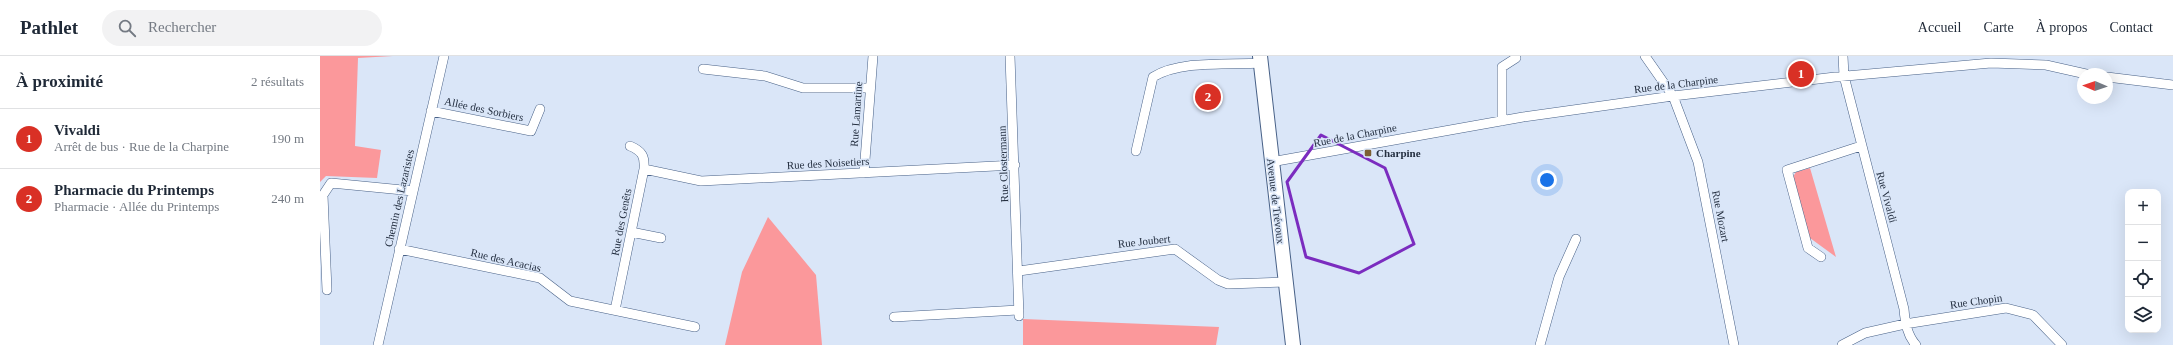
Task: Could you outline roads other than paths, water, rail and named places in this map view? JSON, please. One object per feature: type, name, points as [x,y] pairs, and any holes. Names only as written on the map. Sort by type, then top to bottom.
[{"type":"main road","name":"Avenue de Trévoux","points":[[1260,60],[1293,345]]},
{"type":"street","name":"Chemin des Lazaristes","points":[[378,345],[444,56]]},
{"type":"street","name":"Rue Lamartine","points":[[864,173],[873,56]]},
{"type":"street","name":"Rue Clostermann","points":[[894,317],[1019,313],[1019,271],[1010,56]]},
{"type":"street","name":"Rue Mozart","points":[[1645,56],[1673,96],[1698,162],[1734,345]]},
{"type":"street","name":"Rue Vivaldi","points":[[1843,56],[1844,76],[1904,309],[1905,324],[1912,340],[1916,345]]},
{"type":"street","points":[[1502,122],[1502,67],[1516,58]]},
{"type":"street","points":[[1136,151],[1153,77],[1164,70],[1179,67],[1260,60]]},
{"type":"street","name":"Rue de la Charpine","points":[[1271,162],[1502,122],[1673,96],[1844,76],[1991,63],[2045,61],[2077,71]]},
{"type":"street","points":[[703,69],[765,76],[803,88],[870,88]]},
{"type":"street","points":[[2113,78],[2173,85]]},
{"type":"street","name":"Allée des Sorbiers","points":[[431,111],[531,131],[540,109]]},
{"type":"street","name":"Rue des Genêts","points":[[615,310],[644,169],[644,158],[640,150],[630,146]]},
{"type":"street","points":[[1821,257],[1808,248],[1787,170],[1861,146]]},
{"type":"street","name":"Rue des Noisetiers","points":[[644,169],[701,181],[1015,165]]},
{"type":"street","points":[[327,290],[322,195],[331,183],[412,191]]},
{"type":"street","points":[[631,232],[661,238]]},
{"type":"street","points":[[1540,345],[1559,277],[1576,239]]},
{"type":"street","name":"Rue des Acacias","points":[[399,248],[540,278],[570,301],[695,327]]},
{"type":"street","name":"Rue Joubert","points":[[1019,271],[1175,249],[1218,280],[1228,284],[1286,282]]},
{"type":"street","name":"Rue Chopin","points":[[1842,345],[1865,333],[1905,324],[2006,308],[2033,315],[2062,345]]},
{"type":"place","name":"Vivaldi","points":[[1801,74]]},
{"type":"place","name":"Pharmacie du Printemps","points":[[1208,97]]},
{"type":"place","name":"Charpine","points":[[1368,153]]}]
